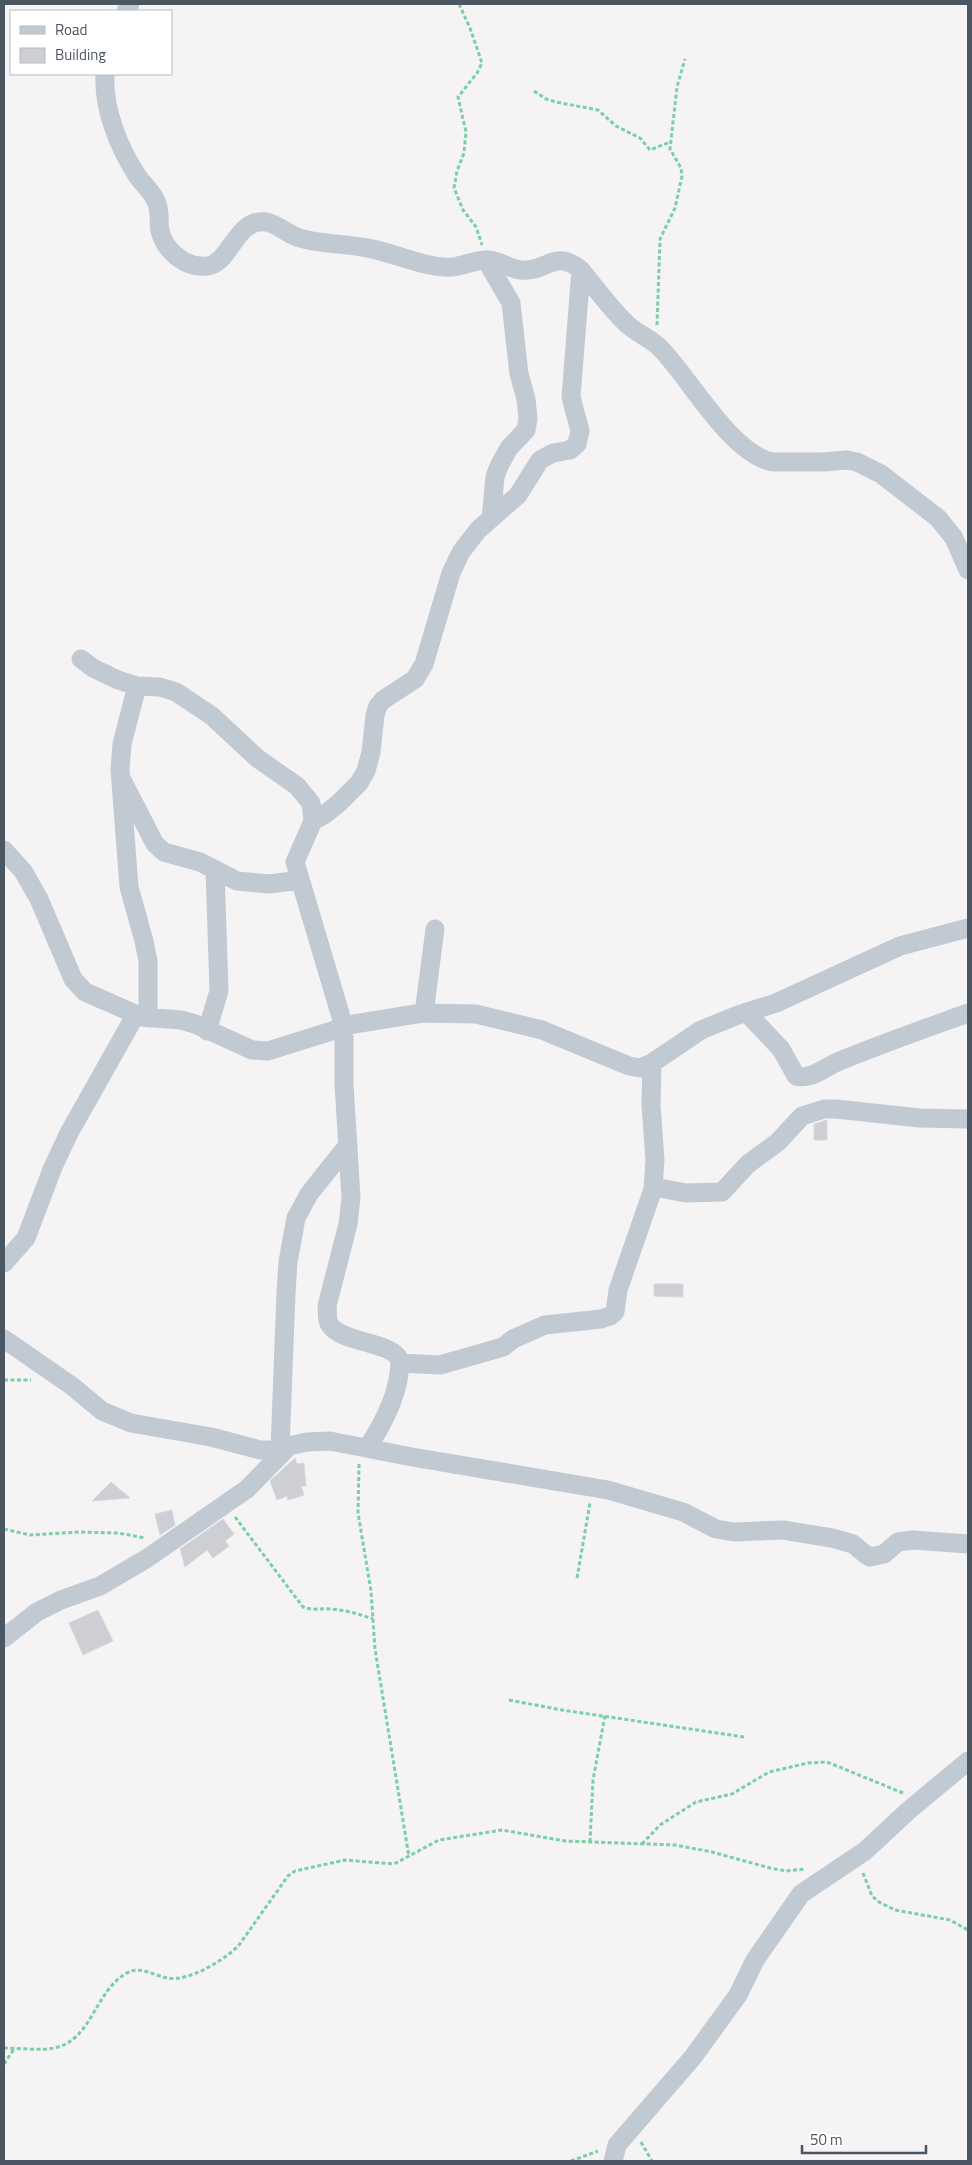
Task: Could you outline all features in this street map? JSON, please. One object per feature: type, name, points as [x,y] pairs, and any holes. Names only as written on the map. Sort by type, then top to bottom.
[{"type":"street","points":[[105,75],[110,118],[138,176],[156,200],[159,208],[160,231],[167,246],[179,260],[208,266],[223,256],[240,232],[259,222],[267,222],[282,229],[287,234],[312,242],[365,247],[428,264],[451,267],[486,260],[523,270],[558,260],[565,261],[582,270],[627,324],[656,343],[669,356],[710,413],[753,454],[766,461],[773,462],[847,460],[858,462],[873,470],[938,518],[954,538],[968,570]]},
{"type":"street","points":[[486,260],[511,303],[519,374],[526,399],[528,419],[526,430],[509,448],[499,466],[495,477],[491,519]]},
{"type":"street","points":[[313,821],[324,815],[359,783],[366,771],[378,706],[383,700],[415,679],[424,664],[451,573],[461,552],[478,530],[518,495],[540,460],[553,453],[570,450],[579,438],[580,431],[571,397],[582,270]]},
{"type":"street","points":[[81,659],[102,673],[137,686],[167,689],[212,716],[257,758],[307,796],[311,803],[313,821],[295,862],[311,910],[344,1027],[344,1084],[351,1198],[348,1224],[327,1306],[329,1325],[334,1330],[362,1342],[389,1350],[398,1356],[400,1363],[394,1395],[379,1430],[363,1447]]},
{"type":"street","points":[[4,1263],[26,1238],[52,1167],[69,1132],[142,1016],[148,961],[129,887],[120,777],[122,744],[137,686]]},
{"type":"street","points":[[120,777],[155,844],[164,852],[200,862],[238,881],[269,884],[300,880]]},
{"type":"street","points":[[4,850],[23,871],[39,899],[74,979],[85,992],[142,1016],[181,1020],[195,1024],[252,1050],[268,1051],[344,1027],[424,1013],[476,1014],[542,1030],[629,1066],[640,1068],[652,1063],[701,1030],[746,1012],[776,1003],[900,946],[968,928]]},
{"type":"street","points":[[207,1031],[219,991],[214,870]]},
{"type":"street","points":[[424,1013],[435,929]]},
{"type":"street","points":[[746,1012],[781,1049],[796,1076],[801,1078],[812,1075],[837,1062],[968,1013]]},
{"type":"street","points":[[400,1363],[440,1365],[503,1347],[512,1339],[545,1325],[601,1319],[615,1312],[618,1290],[654,1187],[654,1151],[650,1104],[652,1063]]},
{"type":"street","points":[[654,1187],[686,1193],[722,1192],[748,1164],[785,1136],[802,1116],[824,1110],[836,1109],[920,1118],[968,1119]]},
{"type":"street","points":[[4,1638],[36,1612],[61,1600],[100,1586],[146,1559],[165,1544],[226,1505],[247,1489],[285,1447],[286,1293],[288,1262],[296,1218],[309,1194],[348,1145]]},
{"type":"street","points":[[4,1339],[72,1386],[102,1411],[131,1423],[219,1438],[260,1450],[330,1441],[592,1488],[683,1512],[716,1529],[734,1532],[784,1530],[832,1538],[853,1544],[870,1556],[884,1554],[898,1542],[913,1540],[968,1544]]},
{"type":"street","points":[[615,2153],[633,2124],[693,2057],[738,1995],[755,1960],[801,1894],[856,1856],[968,1761]]},
{"type":"path","points":[[459,4],[470,28],[482,63],[477,73],[458,97],[466,132],[464,153],[456,171],[454,188],[463,210],[476,227],[486,260]]},
{"type":"path","points":[[656,343],[660,239],[675,208],[682,176],[681,168],[670,149],[677,87],[685,59]]},
{"type":"path","points":[[534,91],[546,99],[556,102],[598,110],[616,126],[640,138],[650,150],[671,142]]},
{"type":"path","points":[[363,1447],[358,1514],[371,1591],[376,1649],[409,1857]]},
{"type":"path","points":[[577,1578],[592,1488]]},
{"type":"path","points":[[226,1505],[303,1607],[316,1610],[344,1610],[373,1619]]},
{"type":"path","points":[[4,1529],[30,1535],[79,1532],[118,1533],[165,1544]]},
{"type":"path","points":[[509,1700],[744,1737]]},
{"type":"path","points":[[590,1842],[593,1780],[605,1715]]},
{"type":"path","points":[[642,1844],[660,1824],[696,1802],[732,1794],[769,1772],[808,1763],[827,1762],[901,1793],[912,1795],[928,1793]]},
{"type":"path","points":[[4,2048],[53,2048],[63,2045],[81,2030],[102,1996],[128,1972],[145,1971],[169,1978],[177,1978],[214,1965],[231,1954],[239,1945],[288,1876],[295,1871],[345,1860],[394,1864],[439,1840],[502,1830],[539,1838],[674,1845],[712,1852],[786,1871],[839,1869]]},
{"type":"path","points":[[856,1856],[872,1896],[879,1902],[895,1910],[950,1920],[968,1930]]},
{"type":"path","points":[[4,2064],[14,2048]]},
{"type":"path","points":[[571,2161],[615,2153]]},
{"type":"building","points":[[827,1120],[827,1140],[814,1140],[814,1124]]},
{"type":"building","points":[[654,1284],[683,1284],[683,1297],[654,1296]]},
{"type":"building","points":[[295,1458],[297,1464],[304,1463],[306,1486],[301,1486],[304,1495],[288,1500],[287,1496],[277,1500],[270,1481]]},
{"type":"building","points":[[111,1482],[130,1498],[92,1501]]},
{"type":"building","points":[[172,1510],[175,1525],[160,1535],[155,1514]]},
{"type":"building","points":[[223,1519],[234,1534],[225,1541],[229,1546],[213,1558],[207,1550],[185,1567],[180,1549]]},
{"type":"building","points":[[98,1610],[113,1641],[83,1655],[69,1623]]}]
